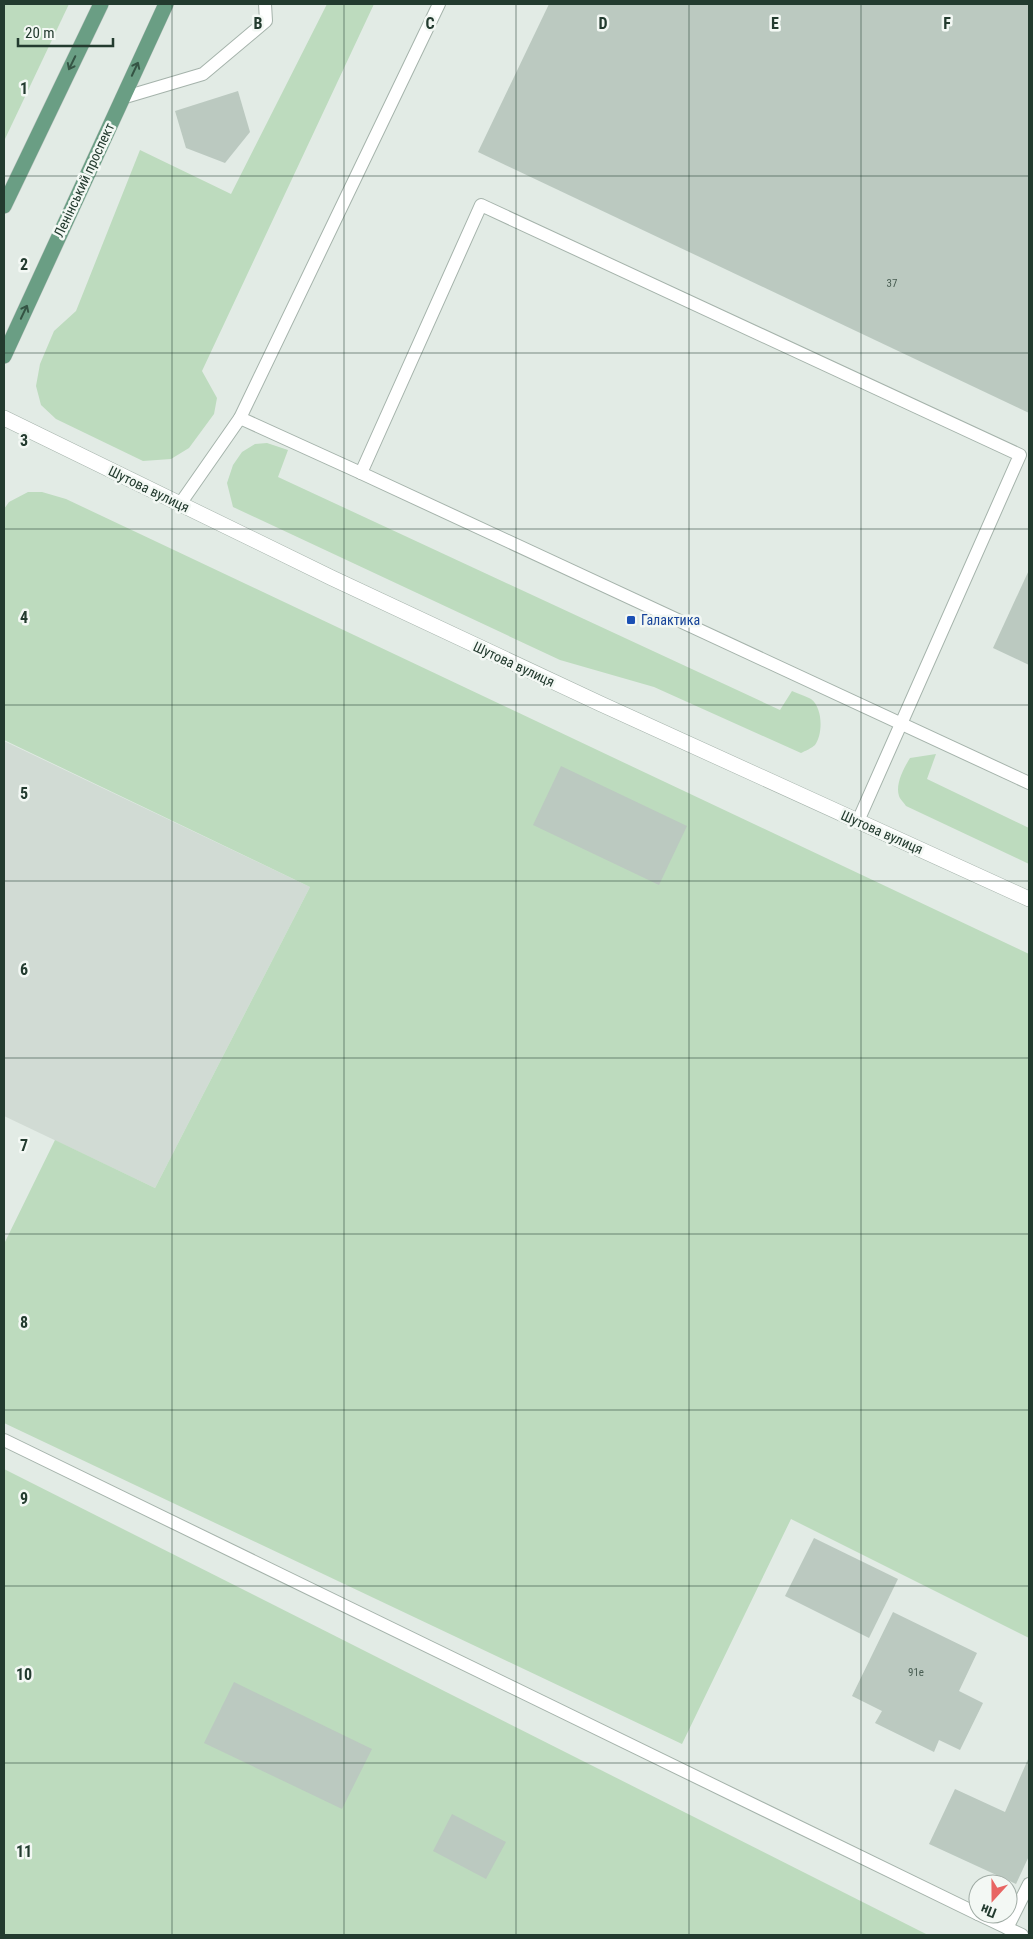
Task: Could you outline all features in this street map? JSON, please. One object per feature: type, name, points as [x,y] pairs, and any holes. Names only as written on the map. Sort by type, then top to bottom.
[{"type":"main road","points":[[4,206],[101,4]]},
{"type":"main road","name":"Ленінський проспект","points":[[4,356],[166,4]]},
{"type":"street","name":"Шутова вулиця","points":[[4,418],[340,583],[1029,899]]},
{"type":"lane","points":[[122,98],[203,74],[266,21],[265,4]]},
{"type":"lane","points":[[180,504],[240,418],[439,4]]},
{"type":"lane","points":[[361,473],[482,205],[1020,455],[858,821]]},
{"type":"lane","points":[[240,418],[1029,783]]},
{"type":"lane","points":[[4,1440],[968,1909]]},
{"type":"lane","points":[[1007,1928],[1029,1884]]},
{"type":"lane","points":[[999,1924],[1022,1935]]},
{"type":"shaded area","points":[[4,741],[310,887],[155,1188],[4,1116]]},
{"type":"green space","points":[[4,4],[69,4],[4,141]]},
{"type":"green space","points":[[327,4],[374,4],[202,371],[217,398],[214,414],[189,448],[171,459],[143,461],[56,419],[41,405],[36,386],[40,364],[54,331],[76,311],[140,150],[231,194]]},
{"type":"green space","points":[[267,443],[288,450],[278,477],[780,710],[792,691],[811,699],[818,708],[820,715],[818,740],[814,746],[801,753],[654,687],[560,660],[233,507],[227,483],[233,465],[242,452],[255,444]]},
{"type":"green space","points":[[28,492],[42,492],[66,499],[1029,954],[1029,1638],[791,1519],[682,1744],[4,1423],[4,1244],[55,1140],[155,1188],[310,887],[4,740],[4,509],[9,502]]},
{"type":"green space","points":[[936,754],[927,779],[1029,828],[1029,864],[906,806],[899,796],[898,786],[910,758]]},
{"type":"green space","points":[[4,1469],[928,1935],[4,1935]]},
{"type":"building","points":[[549,4],[1029,4],[1029,413],[478,152]]},
{"type":"building","points":[[238,91],[250,132],[225,163],[186,148],[175,111]]},
{"type":"building","points":[[1029,570],[1029,665],[993,648]]},
{"type":"building","points":[[561,766],[687,826],[659,885],[533,825]]},
{"type":"building","points":[[814,1538],[898,1579],[869,1638],[785,1596]]},
{"type":"building","points":[[893,1612],[977,1653],[959,1691],[983,1703],[960,1750],[939,1740],[934,1752],[875,1723],[882,1711],[852,1696]]},
{"type":"building","points":[[234,1682],[372,1749],[342,1809],[204,1743]]},
{"type":"building","points":[[1029,1757],[1029,1856],[1018,1880],[1018,1874],[994,1874],[929,1844],[955,1789],[1005,1812]]},
{"type":"building","points":[[452,1814],[506,1842],[486,1879],[433,1851]]},
{"type":"place","name":"Галактика","points":[[631,620]]}]
